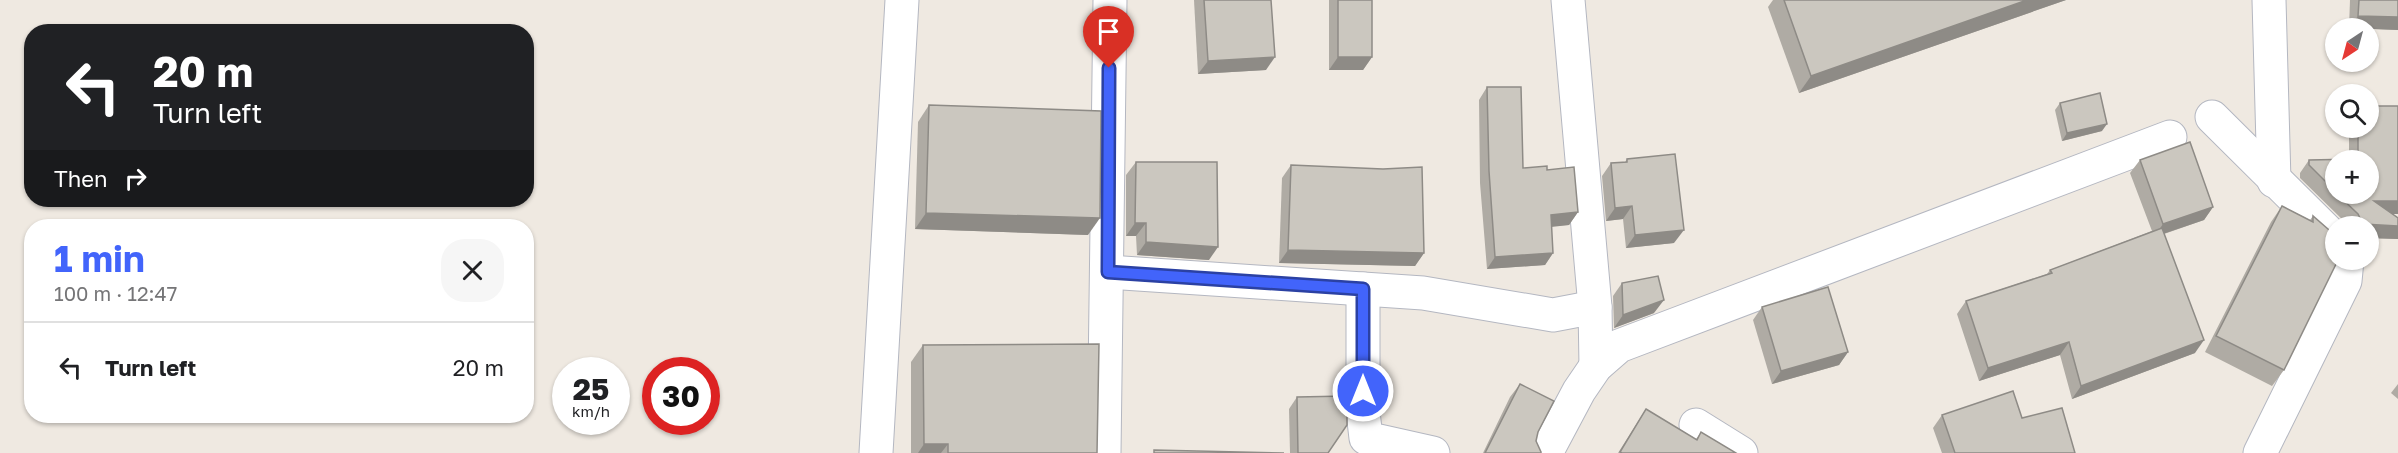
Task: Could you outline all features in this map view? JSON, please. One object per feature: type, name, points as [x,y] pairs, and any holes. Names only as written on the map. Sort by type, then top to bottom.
[{"type":"street","points":[[876,453],[902,0]]},
{"type":"street","points":[[1104,453],[1110,0]]},
{"type":"street","points":[[1568,0],[1595,307],[1596,366]]},
{"type":"street","points":[[2269,0],[2274,181]]},
{"type":"street","points":[[2212,117],[2325,230]]},
{"type":"street","points":[[1546,453],[1579,391],[1596,366],[1619,346],[2170,136]]},
{"type":"street","points":[[2260,453],[2345,281],[2346,270]]},
{"type":"street","points":[[1108,272],[1423,293],[1553,315],[1595,307]]},
{"type":"street","points":[[1363,289],[1363,412],[1366,438],[1434,453]]},
{"type":"street","points":[[1696,425],[1741,453]]},
{"type":"building","points":[[1204,0],[1271,0],[1275,57],[1208,61]]},
{"type":"building","points":[[1338,0],[1372,0],[1372,57],[1338,57]]},
{"type":"building","points":[[1784,0],[2027,0],[1811,76]]},
{"type":"building","points":[[2359,0],[2398,0],[2398,17],[2358,16]]},
{"type":"building","points":[[1487,87],[1521,87],[1523,168],[1547,166],[1547,170],[1574,167],[1578,212],[1551,215],[1553,253],[1495,257],[1489,171]]},
{"type":"building","points":[[2100,93],[2107,124],[2067,133],[2060,103]]},
{"type":"building","points":[[929,105],[1101,111],[1100,218],[926,213]]},
{"type":"building","points":[[2379,106],[2398,106],[2398,201],[2379,201],[2379,150],[2358,150],[2358,138],[2379,138]]},
{"type":"building","points":[[2190,142],[2213,207],[2163,224],[2140,160]]},
{"type":"building","points":[[1675,154],[1684,230],[1635,235],[1632,206],[1615,208],[1611,163]]},
{"type":"building","points":[[2309,160],[2325,160],[2325,181],[2309,165]]},
{"type":"building","points":[[1136,162],[1217,162],[1218,247],[1146,242],[1146,223],[1135,223]]},
{"type":"building","points":[[1291,165],[1383,169],[1422,167],[1424,253],[1288,250]]},
{"type":"building","points":[[2348,204],[2378,204],[2398,218],[2398,226],[2379,225],[2379,216],[2359,216]]},
{"type":"building","points":[[2282,206],[2313,222],[2313,216],[2325,226],[2325,270],[2333,270],[2284,370],[2216,336]]},
{"type":"building","points":[[2162,228],[2204,340],[2081,386],[2069,342],[1988,368],[1966,301],[2052,273],[2050,270]]},
{"type":"building","points":[[1658,276],[1664,300],[1623,315],[1622,283]]},
{"type":"building","points":[[1828,287],[1848,352],[1781,371],[1762,307]]},
{"type":"building","points":[[1099,344],[1097,453],[948,453],[948,444],[924,444],[923,345]]},
{"type":"building","points":[[1520,384],[1554,401],[1538,432],[1536,441],[1541,453],[1485,453]]},
{"type":"building","points":[[2013,391],[2022,418],[2062,408],[2075,453],[1955,453],[1942,415]]},
{"type":"building","points":[[1347,396],[1347,425],[1328,453],[1298,453],[1297,397]]},
{"type":"building","points":[[1646,409],[1697,440],[1701,432],[1736,453],[1620,452]]},
{"type":"building","points":[[1154,450],[1284,453],[1154,453]]},
{"type":"route","points":[[1109,68],[1108,272],[1363,289],[1363,391]]}]
